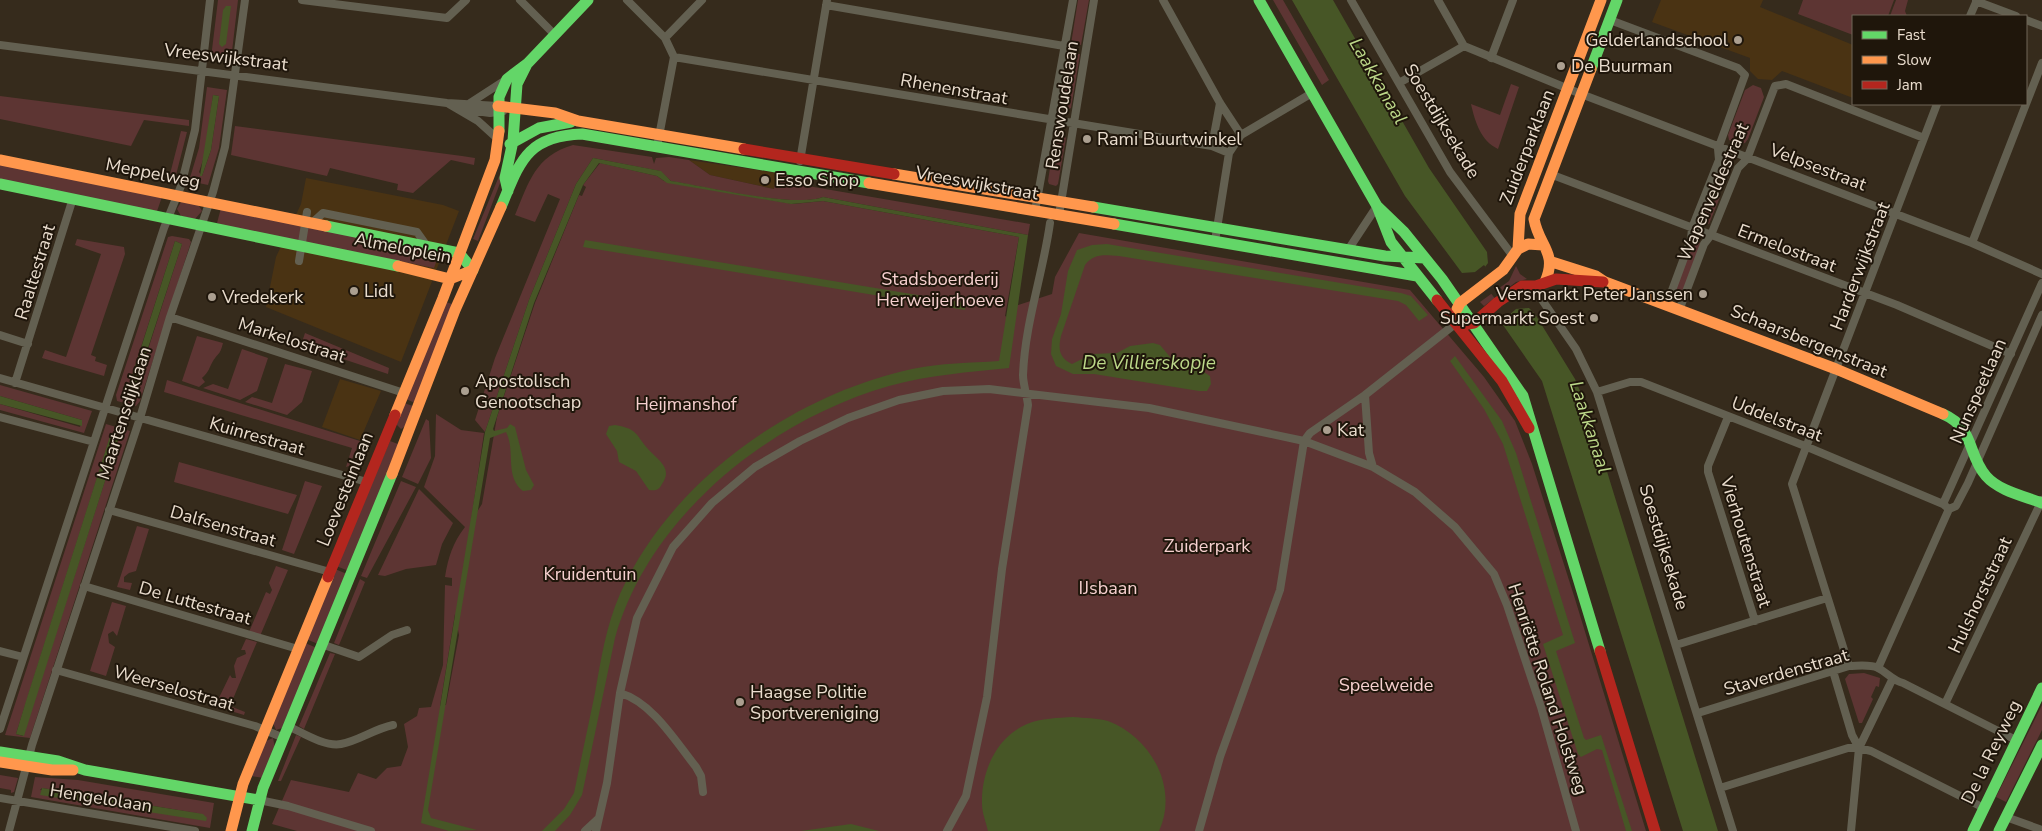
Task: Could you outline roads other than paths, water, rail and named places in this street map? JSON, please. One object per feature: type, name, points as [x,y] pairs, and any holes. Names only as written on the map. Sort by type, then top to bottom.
[{"type":"main road","points":[[508,143],[498,109],[501,92],[507,78],[528,63],[588,0]]},
{"type":"main road","points":[[1259,0],[1378,206],[1388,235],[1417,276],[1502,381],[1534,436]]},
{"type":"main road","name":"Zuiderparklaan","points":[[1513,256],[1520,214],[1601,0]]},
{"type":"main road","name":"Zuiderparklaan","points":[[1552,262],[1550,252],[1536,232],[1534,219],[1554,175],[1613,21],[1617,0]]},
{"type":"main road","points":[[508,191],[505,178],[517,84],[528,63]]},
{"type":"main road","name":"Vreeswijkstraat","points":[[498,109],[514,108],[555,113],[578,122]]},
{"type":"main road","name":"Vreeswijkstraat","points":[[508,143],[528,132],[554,122],[578,122],[660,134],[799,165],[1035,211],[1055,219],[1215,241],[1417,276]]},
{"type":"main road","name":"Vreeswijkstraat","points":[[508,143],[533,147],[551,138],[582,134],[658,147],[1037,199],[1348,250],[1403,258],[1425,258]]},
{"type":"main road","name":"Loevesteinlaan","points":[[231,831],[239,795],[265,730],[450,280],[496,160],[508,143]]},
{"type":"main road","points":[[252,831],[258,800],[407,437],[444,340],[521,161],[533,147]]},
{"type":"main road","name":"Meppelweg","points":[[0,160],[176,196],[306,219]]},
{"type":"main road","points":[[0,184],[298,245]]},
{"type":"main road","points":[[1378,206],[1404,232],[1460,303],[1523,396],[1655,831]]},
{"type":"main road","name":"Almeloplein","points":[[298,245],[382,262],[450,280],[473,270],[459,253],[306,219]]},
{"type":"main road","points":[[1455,324],[1460,303],[1489,281],[1513,256],[1528,244],[1544,245]]},
{"type":"main road","points":[[1455,324],[1465,325],[1474,323],[1517,288],[1536,284],[1552,262]]},
{"type":"main road","name":"Schaarsbergenstraat","points":[[1552,262],[1596,276],[1605,282],[1680,308],[1836,369],[1954,419],[1962,425],[1971,440],[1977,461]]},
{"type":"main road","name":"Schaarsbergenstraat","points":[[1536,284],[1556,279],[1605,282]]},
{"type":"main road","points":[[1977,461],[1986,477],[2042,502]]},
{"type":"main road","name":"De la Reyweg","points":[[1972,831],[2042,688]]},
{"type":"main road","points":[[1999,831],[2042,745]]},
{"type":"main road","name":"Hengelolaan","points":[[0,752],[28,761]]},
{"type":"main road","name":"Hengelolaan","points":[[0,762],[58,761],[85,770],[239,795],[258,800]]},
{"type":"street","name":"Maartensdijklaan","points":[[0,729],[167,218],[188,164],[195,130],[210,0]]},
{"type":"street","name":"Maartensdijklaan","points":[[9,831],[56,670],[140,418],[170,316],[202,225],[225,147],[236,76],[244,0]]},
{"type":"street","points":[[302,0],[447,18],[466,0]]},
{"type":"street","points":[[520,0],[555,34]]},
{"type":"street","points":[[627,0],[665,38],[674,57],[658,147]]},
{"type":"street","points":[[665,38],[702,0]]},
{"type":"street","name":"Renswoudelaan","points":[[1035,211],[1073,0]]},
{"type":"street","name":"Renswoudelaan","points":[[947,831],[966,796],[987,698],[1002,569],[1028,405],[1023,378],[1030,312],[1061,203],[1094,0]]},
{"type":"street","points":[[1163,0],[1220,103],[1241,135]]},
{"type":"street","name":"Soestdijksekade","points":[[1351,0],[1450,172],[1513,256]]},
{"type":"street","points":[[1438,0],[1464,46],[1568,87]]},
{"type":"street","points":[[1491,58],[1513,0]]},
{"type":"street","points":[[1970,15],[1977,0],[2014,15]]},
{"type":"street","points":[[799,165],[827,3],[1064,46]]},
{"type":"street","points":[[2027,20],[2042,26]]},
{"type":"street","name":"Wapenveldestraat","points":[[1613,21],[1738,68],[1744,72],[1744,78],[1719,145],[1719,160],[1692,228],[1691,239],[1668,304]]},
{"type":"street","name":"Vreeswijkstraat","points":[[0,45],[447,103],[470,103],[498,109]]},
{"type":"street","points":[[1399,83],[1464,46]]},
{"type":"street","name":"Rhenenstraat","points":[[674,57],[1212,146],[1229,153]]},
{"type":"street","points":[[2027,102],[2042,63]]},
{"type":"street","points":[[470,103],[507,78]]},
{"type":"street","name":"Wapenveldestraat","points":[[1680,308],[1704,244],[1711,235],[1738,168],[1748,156],[1774,89],[1779,85],[1786,84],[1924,138]]},
{"type":"street","name":"Zuiderparklaan","points":[[1568,87],[1584,95]]},
{"type":"street","points":[[1215,241],[1229,153],[1241,135],[1312,94]]},
{"type":"street","name":"Velpsestraat","points":[[1584,95],[1972,243],[2042,274]]},
{"type":"street","name":"Vreeswijkstraat","points":[[447,103],[484,125],[508,143]]},
{"type":"street","points":[[1212,146],[1220,103]]},
{"type":"street","name":"Harderwijkstraat","points":[[1849,666],[1792,484],[1937,105]]},
{"type":"street","points":[[1972,243],[2026,105]]},
{"type":"street","name":"Vreeswijkstraat","points":[[459,109],[498,109]]},
{"type":"street","name":"Ermelostraat","points":[[1554,175],[1866,294],[2011,354]]},
{"type":"street","name":"Raaltestraat","points":[[15,382],[73,198]]},
{"type":"street","points":[[1348,250],[1378,206]]},
{"type":"street","points":[[299,261],[298,245],[306,219]]},
{"type":"street","name":"Nunspeetlaan","points":[[1878,668],[1946,507],[1971,440],[2042,283]]},
{"type":"street","name":"Soestdijksekade","points":[[1536,284],[1540,297],[1576,348],[1597,392],[1734,831]]},
{"type":"street","name":"Nunspeetlaan","points":[[1946,507],[1956,506],[2042,315]]},
{"type":"street","name":"Markelostraat","points":[[170,316],[404,393]]},
{"type":"street","points":[[1199,831],[1220,757],[1280,590],[1304,442],[1310,432],[1365,395],[1455,324]]},
{"type":"street","points":[[0,335],[28,344]]},
{"type":"street","name":"Kuinrestraat","points":[[0,378],[367,482]]},
{"type":"street","name":"Uddelstraat","points":[[1597,392],[1630,382],[1641,382],[1805,446],[1946,507]]},
{"type":"street","name":"Henriëtte Roland Holstweg","points":[[596,831],[607,783],[620,693],[637,618],[674,547],[712,503],[755,467],[800,441],[848,418],[899,400],[943,391],[989,389],[1149,408],[1304,442],[1372,467],[1414,492],[1456,527],[1494,574],[1510,614],[1541,707],[1576,831]]},
{"type":"street","points":[[1365,395],[1369,453],[1372,467]]},
{"type":"street","name":"Vierhoutenstraat","points":[[1728,417],[1708,466],[1708,472],[1755,621]]},
{"type":"street","points":[[1,420],[94,442]]},
{"type":"street","name":"Hulshorststraat","points":[[1945,704],[2042,502]]},
{"type":"street","name":"Dalfsenstraat","points":[[109,510],[330,572]]},
{"type":"street","name":"De Luttestraat","points":[[84,586],[298,650]]},
{"type":"street","points":[[1676,645],[1827,598]]},
{"type":"street","points":[[321,644],[359,657],[392,635],[408,630]]},
{"type":"street","points":[[0,651],[22,657]]},
{"type":"street","name":"Staverdenstraat","points":[[1698,713],[1849,666],[1878,668]]},
{"type":"street","points":[[1878,668],[1892,680],[1903,683],[2016,740]]},
{"type":"street","name":"Weerselostraat","points":[[56,670],[265,730],[284,738]]},
{"type":"street","points":[[1833,671],[1852,736],[1859,748]]},
{"type":"street","points":[[1851,831],[1859,748],[1892,680]]},
{"type":"street","points":[[620,693],[633,696],[646,706],[696,767],[701,776],[703,792]]},
{"type":"street","points":[[288,726],[332,744],[342,744],[377,728],[393,725]]},
{"type":"street","points":[[1720,788],[1848,748],[1859,748],[1871,752],[1984,808]]},
{"type":"street","name":"Hengelolaan","points":[[0,798],[196,831]]},
{"type":"street","points":[[258,800],[288,806],[371,831]]},
{"type":"street","points":[[2006,817],[2042,830]]},
{"type":"street","points":[[585,831],[598,819]]},
{"type":"water","name":"Laakkanaal","points":[[1292,0],[1333,0],[1429,168],[1487,252],[1488,263],[1485,267],[1515,309],[1529,308],[1535,314],[1575,379],[1588,410],[1718,831],[1683,831],[1542,381],[1503,325],[1508,314],[1476,272],[1462,273],[1405,196]]},
{"type":"water","points":[[226,6],[231,6],[226,44],[222,47],[219,44],[223,10]]},
{"type":"water","points":[[213,95],[219,96],[211,150],[202,176],[200,176]]},
{"type":"water","points":[[593,158],[661,171],[671,181],[726,191],[792,200],[810,200],[823,197],[1028,235],[1009,368],[919,379],[889,386],[844,402],[801,423],[759,449],[720,479],[685,514],[655,552],[632,594],[615,638],[582,795],[570,815],[555,831],[542,831],[564,809],[574,793],[604,643],[620,594],[642,553],[670,514],[703,480],[740,448],[781,422],[823,399],[867,381],[912,369],[945,364],[999,361],[1019,237],[823,201],[791,204],[667,183],[657,176],[599,163],[583,185],[534,303],[493,429],[494,431],[507,428],[510,424],[515,427],[526,470],[534,485],[531,490],[523,491],[517,485],[512,471],[509,439],[506,432],[490,438],[428,810],[431,818],[477,830],[449,831],[421,823],[485,432],[529,300],[576,184]]},
{"type":"water","points":[[585,240],[966,303],[965,310],[583,247]]},
{"type":"water","points":[[175,241],[182,244],[130,399],[126,395]]},
{"type":"water","name":"De Villierskopje","points":[[1107,244],[1401,293],[1411,296],[1428,315],[1419,321],[1406,305],[1398,301],[1119,256],[1100,256],[1092,258],[1085,265],[1061,336],[1060,353],[1064,359],[1072,364],[1092,354],[1117,353],[1130,346],[1153,343],[1160,345],[1171,358],[1189,362],[1210,376],[1211,384],[1207,391],[1199,391],[1094,374],[1073,374],[1056,366],[1051,354],[1052,339],[1061,314],[1068,271],[1077,250],[1092,245]]},
{"type":"water","points":[[1455,356],[1502,421],[1516,453],[1575,643],[1556,651],[1584,738],[1586,740],[1601,735],[1632,831],[1626,831],[1602,750],[1597,749],[1581,757],[1578,754],[1543,644],[1563,635],[1503,444],[1484,409],[1450,361]]},
{"type":"water","points":[[0,396],[82,420],[82,426],[0,404]]},
{"type":"water","points":[[615,425],[632,430],[663,465],[666,473],[665,478],[658,489],[649,490],[636,471],[619,462],[617,451],[606,434],[609,426]]},
{"type":"water","points":[[111,433],[119,437],[24,736],[16,734],[26,701]]},
{"type":"water","points":[[1073,717],[1108,721],[1137,739],[1148,751],[1157,766],[1166,798],[1164,815],[1159,831],[988,831],[983,811],[982,792],[992,757],[999,747],[1007,737],[1027,724],[1044,719]]},
{"type":"water","points":[[42,788],[203,814],[207,818],[206,821],[40,795]]},
{"type":"water","points":[[851,824],[879,831],[801,831]]},
{"type":"place","name":"Gelderlandschool","points":[[1738,40]]},
{"type":"place","name":"De Buurman","points":[[1561,66]]},
{"type":"place","name":"Rami Buurtwinkel","points":[[1087,139]]},
{"type":"place","name":"Esso Shop","points":[[765,180]]},
{"type":"place","name":"Lidl","points":[[354,291]]},
{"type":"place","name":"Versmarkt Peter Janssen","points":[[1703,294]]},
{"type":"place","name":"Vredekerk","points":[[212,297]]},
{"type":"place","name":"Supermarkt Soest","points":[[1594,318]]},
{"type":"place","name":"Apostolisch Genootschap","points":[[465,391]]},
{"type":"place","name":"Kat","points":[[1327,430]]},
{"type":"place","name":"Haagse Politie Sportvereniging","points":[[740,702]]},
{"type":"park label","name":"Stadsboerderij Herweijerhoeve","points":[[940,289]]},
{"type":"park label","name":"Heijmanshof","points":[[686,404]]},
{"type":"park label","name":"Zuiderpark","points":[[1207,546]]},
{"type":"park label","name":"Kruidentuin","points":[[590,574]]},
{"type":"park label","name":"IJsbaan","points":[[1108,588]]},
{"type":"park label","name":"Speelweide","points":[[1386,685]]}]
